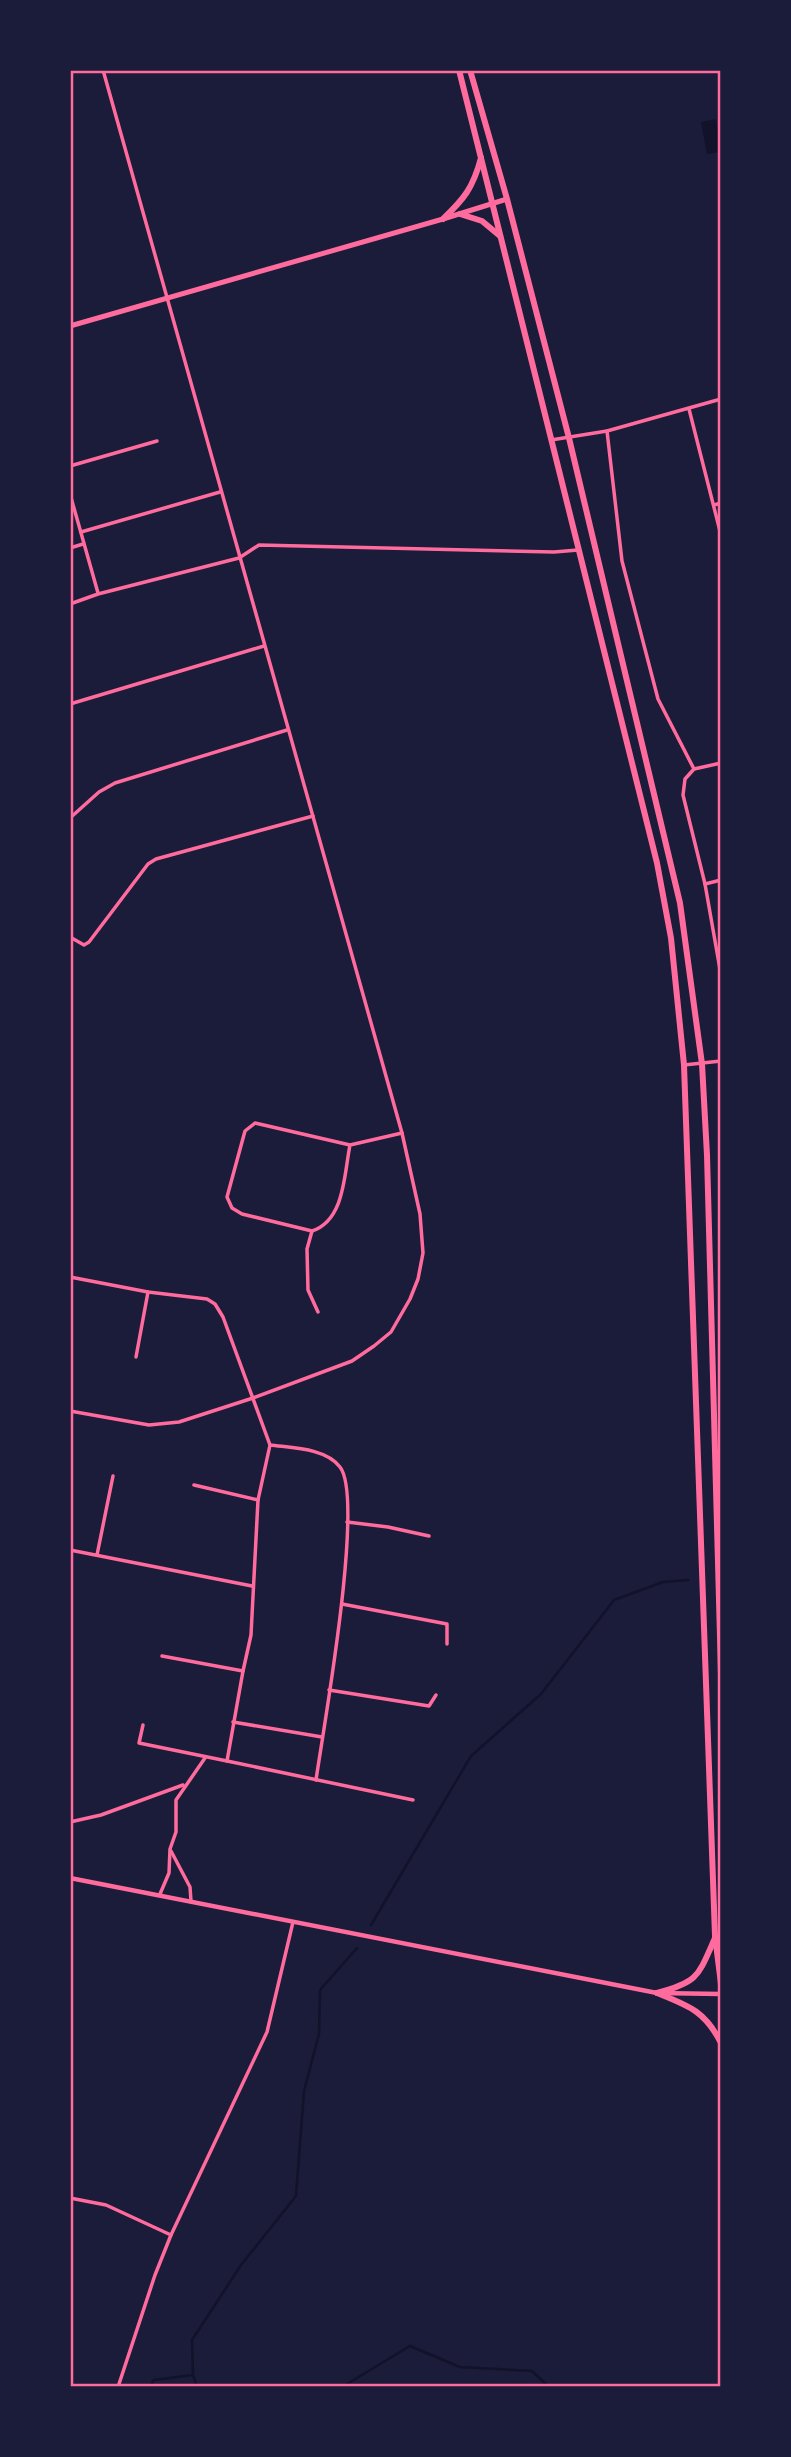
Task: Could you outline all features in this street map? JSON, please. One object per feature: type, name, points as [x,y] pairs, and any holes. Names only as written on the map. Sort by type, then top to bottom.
[{"type":"main road","points":[[459,70],[657,863],[671,937],[684,1065],[716,1936],[721,1984]]},
{"type":"main road","points":[[470,70],[507,199],[569,438],[680,903],[702,1064],[707,1155],[721,1674]]},
{"type":"main road","points":[[443,219],[465,198],[481,156]]},
{"type":"main road","points":[[70,326],[507,199]]},
{"type":"main road","points":[[460,214],[482,221],[502,238]]},
{"type":"main road","points":[[657,1993],[683,1986],[694,1978],[716,1936]]},
{"type":"main road","points":[[657,1993],[695,2010],[706,2018],[721,2043]]},
{"type":"street","points":[[70,1411],[119,1422],[164,1425],[253,1398],[352,1361],[391,1332],[410,1299],[418,1279],[423,1237],[402,1133],[103,70]]},
{"type":"street","points":[[551,440],[607,431],[721,399]]},
{"type":"street","points":[[688,408],[721,536]]},
{"type":"street","points":[[607,431],[622,561],[658,699],[694,769]]},
{"type":"street","points":[[70,466],[157,441]]},
{"type":"street","points":[[81,532],[220,492]]},
{"type":"street","points":[[70,494],[98,594]]},
{"type":"street","points":[[714,505],[721,503]]},
{"type":"street","points":[[70,548],[83,544]]},
{"type":"street","points":[[70,604],[98,594],[240,558],[259,545],[554,552],[578,550]]},
{"type":"street","points":[[70,704],[264,646]]},
{"type":"street","points":[[70,818],[99,792],[115,783],[287,730]]},
{"type":"street","points":[[721,763],[694,769],[682,785],[705,884],[721,975]]},
{"type":"street","points":[[70,937],[84,945],[89,942],[148,864],[156,859],[313,816]]},
{"type":"street","points":[[705,884],[721,880]]},
{"type":"street","points":[[684,1065],[721,1061]]},
{"type":"street","points":[[350,1145],[337,1210],[330,1221],[312,1231],[242,1214],[229,1204],[227,1197],[245,1131],[255,1123],[350,1145],[402,1133]]},
{"type":"street","points":[[312,1231],[307,1249],[308,1290],[318,1311]]},
{"type":"street","points":[[70,1277],[148,1292],[207,1299],[215,1304],[223,1317],[270,1444],[258,1500],[251,1635],[227,1762]]},
{"type":"street","points":[[136,1357],[148,1292]]},
{"type":"street","points":[[270,1444],[329,1457],[342,1469],[346,1495],[342,1604],[316,1780]]},
{"type":"street","points":[[97,1555],[113,1476]]},
{"type":"street","points":[[194,1485],[258,1500]]},
{"type":"street","points":[[347,1522],[398,1528],[429,1536]]},
{"type":"street","points":[[70,1550],[252,1586]]},
{"type":"street","points":[[342,1604],[447,1624],[447,1644]]},
{"type":"street","points":[[162,1657],[243,1671]]},
{"type":"street","points":[[329,1690],[429,1706],[436,1695]]},
{"type":"street","points":[[233,1722],[322,1737]]},
{"type":"street","points":[[143,1725],[139,1743],[413,1800]]},
{"type":"street","points":[[160,1895],[169,1873],[170,1849],[176,1832],[176,1800],[205,1758]]},
{"type":"street","points":[[70,1822],[101,1815],[185,1784]]},
{"type":"street","points":[[170,1849],[190,1887],[191,1901]]},
{"type":"street","points":[[70,1878],[657,1993],[721,1994]]},
{"type":"street","points":[[118,2387],[171,2235],[267,2032],[293,1922]]},
{"type":"street","points":[[70,2198],[106,2205],[171,2235]]},
{"type":"shaded area","points":[[716,119],[721,152],[707,154],[701,122]]},
{"type":"waterway","points":[[371,1925],[471,1756],[541,1694],[614,1600],[663,1582],[688,1580]]},
{"type":"waterway","points":[[197,2387],[193,2375],[192,2340],[241,2265],[296,2196],[304,2091],[319,2034],[320,1990],[357,1948]]},
{"type":"waterway","points":[[342,2387],[410,2346],[460,2367],[532,2371],[549,2387]]},
{"type":"waterway","points":[[149,2387],[154,2380],[193,2375]]}]
